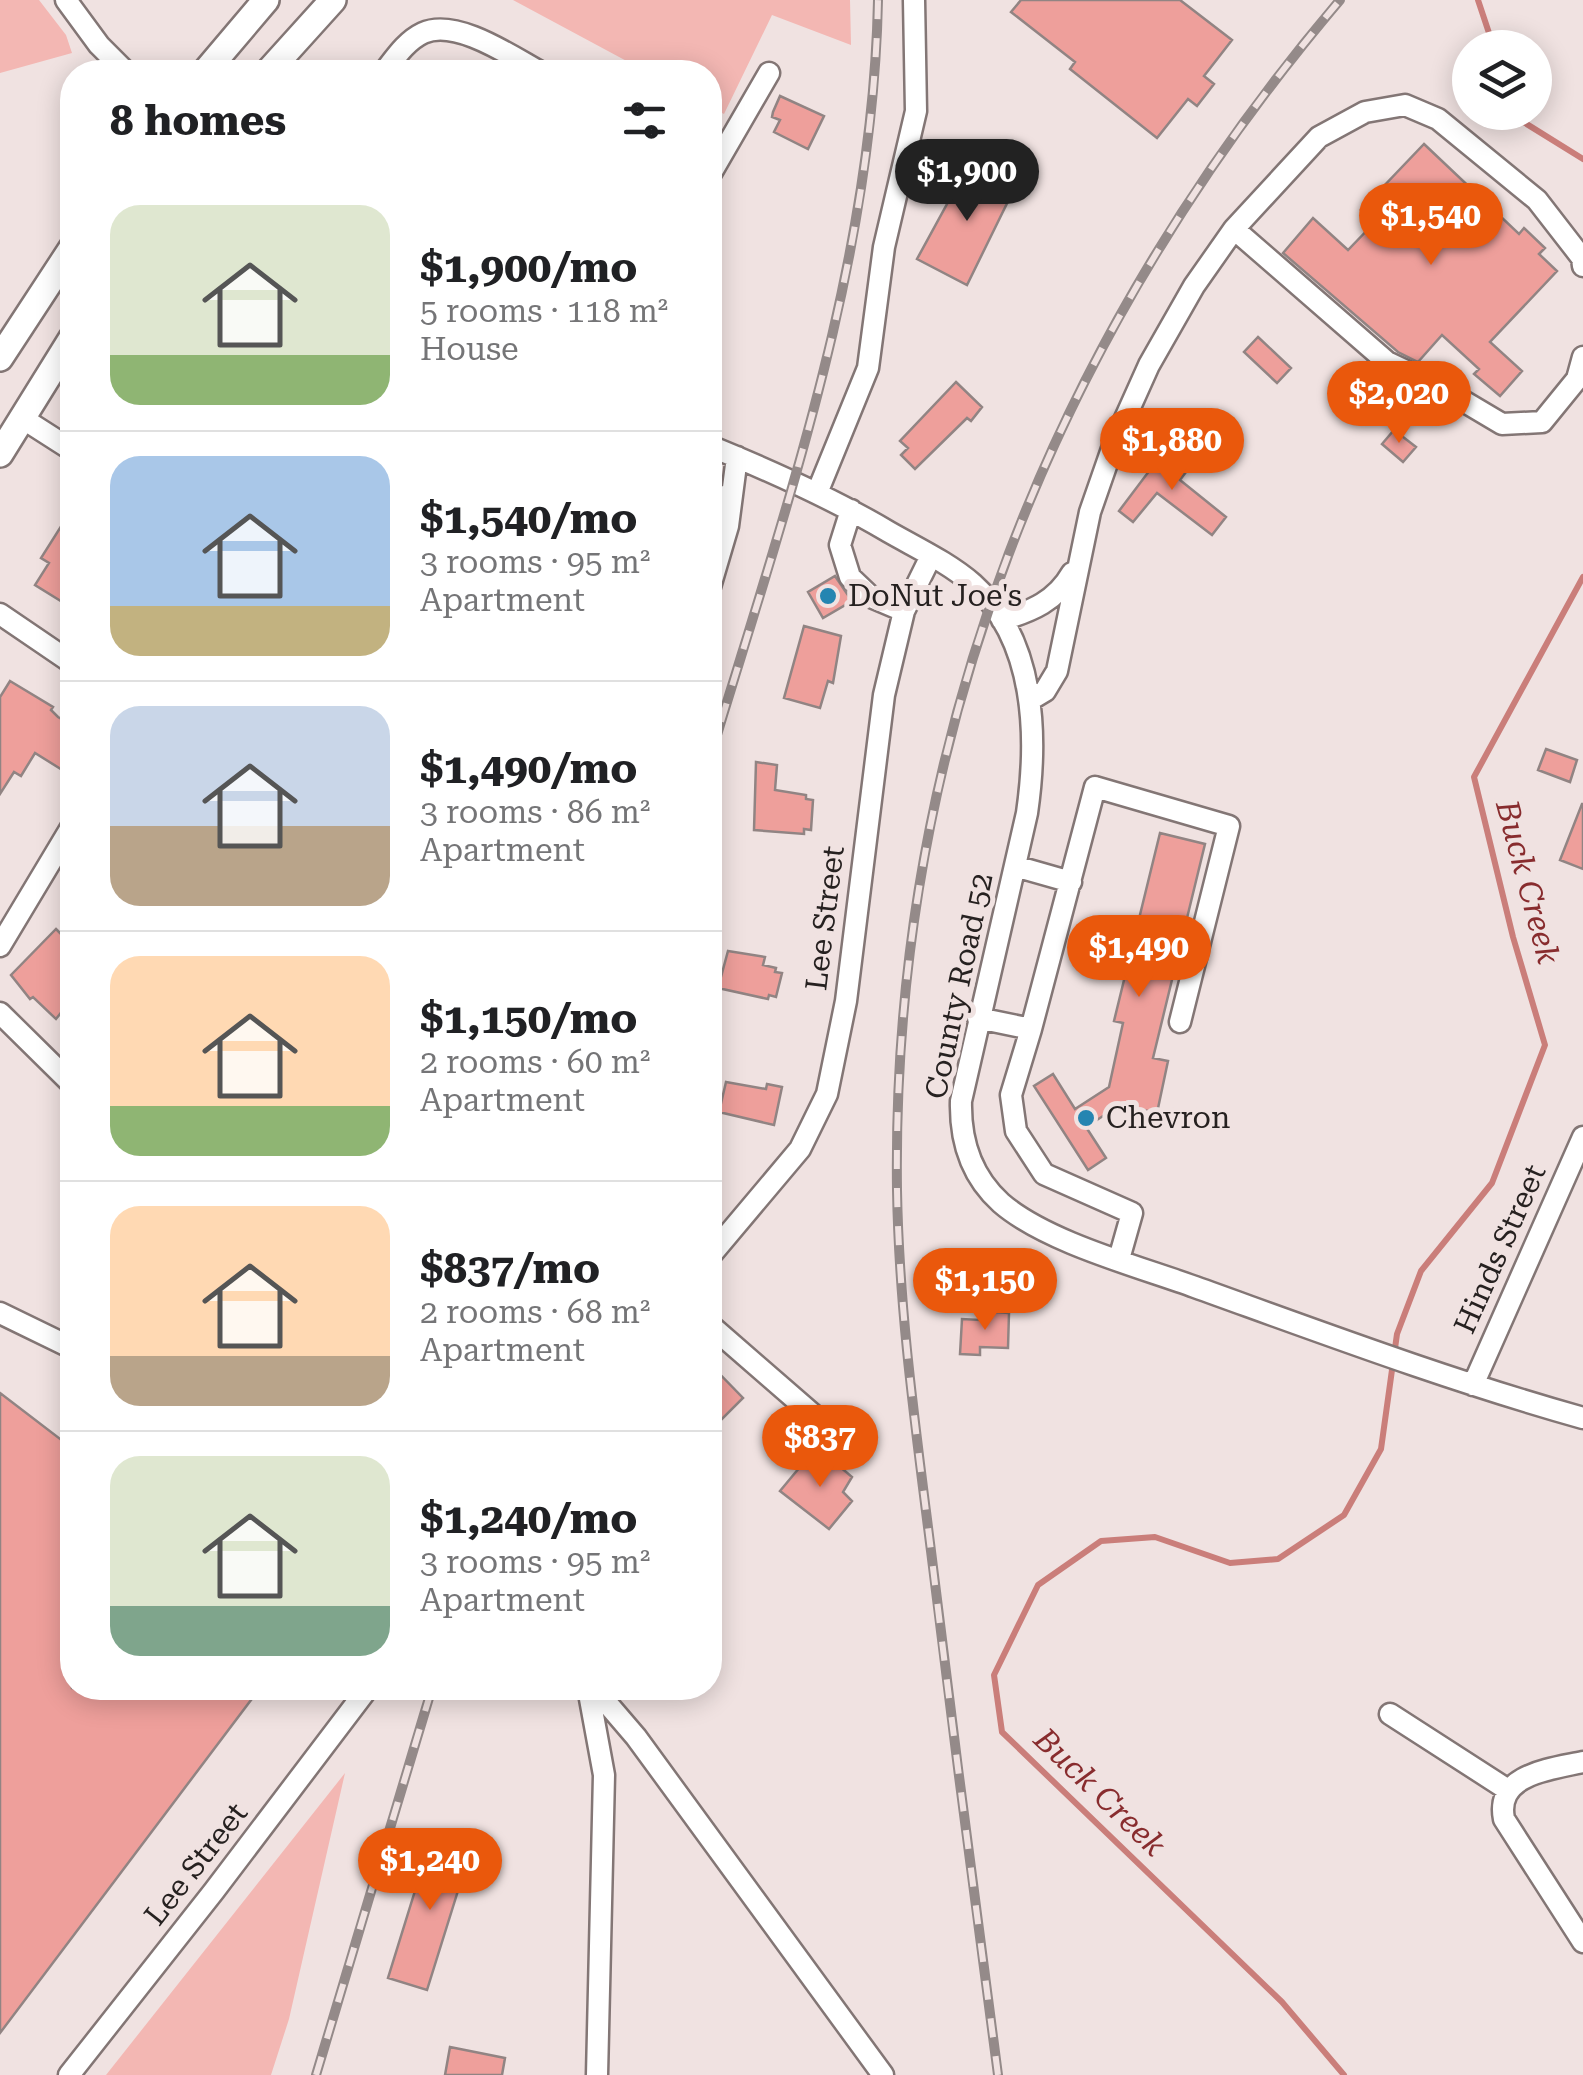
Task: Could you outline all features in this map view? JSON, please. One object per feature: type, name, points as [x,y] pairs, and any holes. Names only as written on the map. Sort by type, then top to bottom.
[{"type":"main road","points":[[215,60],[266,0]]},
{"type":"main road","points":[[279,60],[334,0]]},
{"type":"main road","points":[[0,358],[60,266]]},
{"type":"main road","points":[[0,454],[60,357]]},
{"type":"street","points":[[66,0],[114,60]]},
{"type":"street","points":[[817,492],[845,430],[872,348],[884,248],[916,111],[914,0]]},
{"type":"street","points":[[394,60],[408,42],[425,31],[450,29],[518,60]]},
{"type":"street","points":[[722,155],[770,73]]},
{"type":"street","points":[[1030,700],[1045,691],[1057,670],[1090,512],[1122,424],[1149,365],[1194,286],[1234,230],[1318,137],[1365,112],[1405,105],[1438,120],[1537,200],[1582,258],[1583,266]]},
{"type":"street","points":[[1234,230],[1387,362],[1438,386],[1502,424],[1542,422],[1577,380],[1583,357]]},
{"type":"street","points":[[22,418],[60,442]]},
{"type":"street","name":"County Road 52","points":[[722,451],[817,492],[931,556],[974,584],[1002,620],[1030,700],[1034,766],[1015,866],[964,1082],[961,1118],[968,1153],[988,1190],[1030,1224],[1119,1259],[1473,1385],[1583,1418]]},
{"type":"street","points":[[722,491],[737,457]]},
{"type":"street","points":[[722,504],[728,526],[722,546]]},
{"type":"street","points":[[851,510],[840,545],[850,577],[871,597],[904,611]]},
{"type":"street","name":"Lee Street","points":[[722,1242],[800,1148],[827,1094],[846,1001],[884,695],[904,611],[931,556]]},
{"type":"street","points":[[1002,620],[1046,603],[1062,590],[1077,563]]},
{"type":"street","points":[[0,614],[60,655]]},
{"type":"street","points":[[1119,1259],[1132,1212],[1044,1174],[1016,1130],[1011,1095],[1094,787],[1229,826],[1180,1022]]},
{"type":"street","points":[[0,946],[60,846]]},
{"type":"street","points":[[52,859],[60,864]]},
{"type":"street","points":[[1015,866],[1071,882]]},
{"type":"street","points":[[0,1012],[60,1072]]},
{"type":"street","points":[[978,1018],[1031,1029]]},
{"type":"street","name":"Hinds Street","points":[[1473,1385],[1583,1136]]},
{"type":"street","points":[[0,1313],[60,1342]]},
{"type":"street","points":[[722,1335],[840,1438]]},
{"type":"street","name":"Lee Street","points":[[69,2075],[359,1700]]},
{"type":"street","points":[[593,1700],[604,1775],[597,2075]]},
{"type":"street","points":[[602,1700],[636,1736],[882,2075]]},
{"type":"street","points":[[1390,1714],[1508,1790]]},
{"type":"street","points":[[1583,1762],[1529,1776],[1508,1790],[1503,1799],[1504,1819],[1583,1942]]},
{"type":"shaded area","points":[[0,0],[39,0],[66,35],[72,53],[0,73]]},
{"type":"shaded area","points":[[513,0],[850,0],[851,45],[772,15],[724,114],[722,60],[625,60]]},
{"type":"shaded area","points":[[345,1773],[289,2019],[271,2075],[106,2075]]},
{"type":"building","points":[[1021,0],[1180,0],[1232,40],[1204,76],[1214,84],[1197,106],[1188,99],[1157,138],[1070,69],[1075,62],[1011,12]]},
{"type":"building","points":[[780,96],[824,116],[808,149],[774,132],[780,120],[772,117]]},
{"type":"building","points":[[1424,144],[1519,234],[1524,228],[1545,248],[1539,254],[1557,271],[1490,342],[1522,371],[1500,396],[1474,374],[1479,369],[1442,335],[1418,362],[1398,352],[1283,253],[1313,218],[1348,250],[1374,223],[1361,210]]},
{"type":"building","points":[[970,162],[1016,185],[967,285],[917,259]]},
{"type":"building","points":[[1258,337],[1291,368],[1277,383],[1244,352]]},
{"type":"building","points":[[956,382],[982,407],[915,469],[901,455],[908,448],[900,441]]},
{"type":"building","points":[[1394,430],[1416,447],[1403,462],[1382,444]]},
{"type":"building","points":[[1168,446],[1188,463],[1189,468],[1180,480],[1226,517],[1212,535],[1157,493],[1133,522],[1119,511]]},
{"type":"building","points":[[60,528],[60,601],[35,585],[49,563],[41,558]]},
{"type":"building","points":[[835,576],[852,601],[823,618],[808,592]]},
{"type":"building","points":[[804,626],[841,636],[833,683],[828,681],[820,708],[784,698]]},
{"type":"building","points":[[10,681],[53,707],[51,710],[60,718],[60,769],[35,753],[21,776],[14,772],[0,794],[0,697]]},
{"type":"building","points":[[1546,749],[1577,760],[1570,782],[1538,770]]},
{"type":"building","points":[[756,762],[777,765],[775,790],[806,795],[806,799],[813,800],[811,830],[804,829],[804,834],[754,830]]},
{"type":"building","points":[[1583,804],[1583,869],[1560,860]]},
{"type":"building","points":[[1160,833],[1205,844],[1153,1058],[1168,1061],[1157,1113],[1120,1105],[1086,1127],[1106,1158],[1088,1170],[1034,1086],[1053,1074],[1075,1109],[1109,1087],[1123,1023],[1114,1021]]},
{"type":"building","points":[[56,929],[60,933],[60,1014],[56,1019],[33,997],[30,999],[11,975]]},
{"type":"building","points":[[728,951],[765,957],[763,965],[782,973],[776,997],[769,995],[768,999],[722,989]]},
{"type":"building","points":[[726,1082],[766,1089],[767,1084],[782,1087],[774,1125],[722,1113]]},
{"type":"building","points":[[981,1311],[1009,1313],[1008,1348],[980,1347],[980,1355],[960,1354],[962,1319],[980,1320]]},
{"type":"building","points":[[722,1376],[743,1398],[722,1419]]},
{"type":"building","points":[[0,1393],[60,1439],[60,1700],[251,1700],[0,2033]]},
{"type":"building","points":[[825,1454],[852,1477],[843,1492],[852,1501],[829,1529],[780,1491],[805,1461],[812,1466]]},
{"type":"building","points":[[432,1836],[471,1849],[427,1990],[388,1978]]},
{"type":"building","points":[[450,2047],[505,2058],[502,2075],[445,2075]]},
{"type":"waterway","points":[[1478,0],[1488,30]]},
{"type":"waterway","points":[[1536,130],[1583,159]]},
{"type":"waterway","name":"Buck Creek","points":[[1344,2075],[1282,2002],[1002,1732],[994,1675],[1038,1585],[1101,1541],[1155,1537],[1230,1563],[1278,1559],[1344,1515],[1381,1449],[1397,1334],[1421,1271],[1492,1183],[1545,1045],[1513,937],[1474,777],[1583,577]]},
{"type":"railway","points":[[722,718],[795,478],[842,289],[860,194],[872,98],[878,0]]},
{"type":"railway","points":[[998,2075],[955,1748],[901,1281],[897,1190],[903,1024],[923,863],[959,706],[1009,554],[1072,407],[1149,266],[1238,130],[1340,0]]},
{"type":"railway","points":[[316,2075],[428,1700]]},
{"type":"place","name":"DoNut Joe's","points":[[828,596]]},
{"type":"place","name":"Chevron","points":[[1086,1118]]}]
